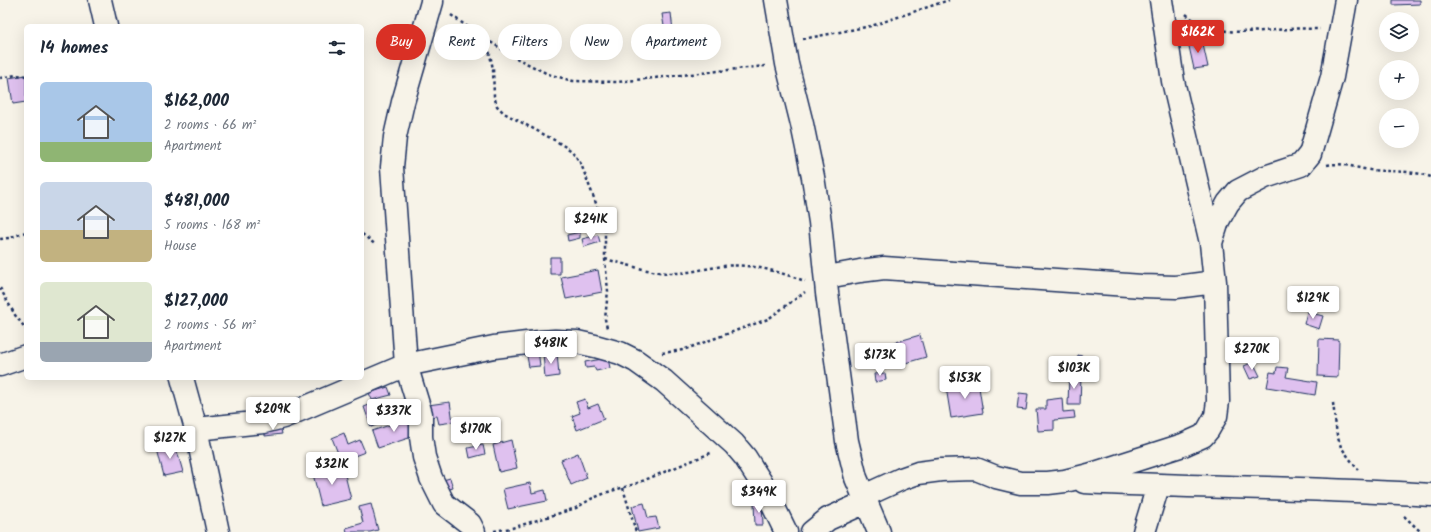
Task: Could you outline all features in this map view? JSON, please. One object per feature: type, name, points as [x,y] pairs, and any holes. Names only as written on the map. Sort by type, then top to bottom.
[{"type":"street","points":[[100,0],[106,24]]},
{"type":"street","points":[[776,0],[785,54],[813,177],[821,281],[828,292],[847,442],[856,478],[879,532]]},
{"type":"street","points":[[812,532],[828,519],[900,479],[918,473],[942,470],[976,469],[996,477],[1021,483],[1048,483],[1065,481],[1089,475],[1183,445],[1203,436],[1208,430],[1216,416],[1218,401],[1215,282],[1211,243],[1173,81],[1161,0]]},
{"type":"street","points":[[1211,243],[1218,221],[1228,203],[1238,191],[1265,177],[1301,165],[1310,154],[1332,77],[1346,0]]},
{"type":"street","points":[[432,1],[403,102],[395,137],[392,167],[406,365],[418,400],[421,414],[421,437],[424,457],[431,478],[444,504],[482,532]]},
{"type":"street","points":[[821,281],[860,271],[884,268],[1142,286],[1176,287],[1215,282]]},
{"type":"street","points":[[196,429],[264,422],[283,417],[406,365],[494,347],[555,341],[577,342],[628,357],[664,381],[734,444],[745,457],[764,487],[786,532]]},
{"type":"street","points":[[0,365],[24,357]]},
{"type":"street","points":[[183,380],[196,429],[218,532]]},
{"type":"street","points":[[1065,481],[1158,486],[1379,491],[1431,495]]},
{"type":"street","points":[[1144,532],[1158,486]]},
{"type":"path","points":[[490,42],[518,59],[548,74],[573,81],[617,82],[785,54],[948,0]]},
{"type":"path","points":[[432,1],[464,24]]},
{"type":"path","points":[[1181,10],[1192,20],[1212,28],[1230,31],[1254,32],[1291,28],[1341,29]]},
{"type":"path","points":[[490,54],[493,69],[494,96],[497,106],[504,113],[572,151],[581,164],[605,226],[608,290],[605,319],[608,333],[628,357],[683,350],[768,319],[821,281]]},
{"type":"path","points":[[0,78],[16,75],[24,76]]},
{"type":"path","points":[[1301,165],[1319,166],[1337,163],[1369,170],[1422,174],[1431,177]]},
{"type":"path","points":[[0,239],[9,238],[24,233]]},
{"type":"path","points":[[606,259],[647,270],[669,273],[695,271],[724,266],[748,266],[821,281]]},
{"type":"path","points":[[0,288],[15,315],[24,326]]},
{"type":"path","points":[[1333,403],[1337,435],[1341,447],[1360,473],[1379,491]]},
{"type":"path","points":[[482,532],[512,528],[576,508],[591,499],[608,492],[636,484],[734,444]]},
{"type":"path","points":[[623,488],[636,532]]},
{"type":"building","points":[[1393,0],[1420,0],[1420,4],[1393,5]]},
{"type":"building","points":[[671,13],[672,24],[664,24],[662,14]]},
{"type":"building","points":[[1202,40],[1208,67],[1194,69],[1188,42]]},
{"type":"building","points":[[24,75],[24,102],[13,104],[9,78]]},
{"type":"building","points":[[580,232],[580,238],[568,241],[567,235]]},
{"type":"building","points":[[598,235],[600,242],[584,247],[582,239]]},
{"type":"building","points":[[550,257],[560,257],[560,274],[550,274]]},
{"type":"building","points":[[598,270],[602,292],[566,299],[561,277]]},
{"type":"building","points":[[1307,312],[1323,316],[1319,329],[1304,324]]},
{"type":"building","points":[[920,335],[926,357],[902,364],[896,342]]},
{"type":"building","points":[[1319,339],[1339,340],[1338,377],[1318,376]]},
{"type":"building","points":[[538,349],[540,366],[529,367],[526,351]]},
{"type":"building","points":[[557,352],[559,376],[545,378],[543,353]]},
{"type":"building","points":[[1078,355],[1085,357],[1082,374],[1075,373]]},
{"type":"building","points":[[608,358],[610,368],[596,371],[594,367],[586,368],[585,362]]},
{"type":"building","points":[[1253,362],[1260,376],[1250,379],[1244,366]]},
{"type":"building","points":[[1277,367],[1288,368],[1286,377],[1317,382],[1315,395],[1267,387],[1270,372],[1276,373]]},
{"type":"building","points":[[885,373],[886,380],[875,382],[874,374]]},
{"type":"building","points":[[1069,376],[1081,376],[1080,405],[1068,405]]},
{"type":"building","points":[[978,381],[983,413],[951,418],[946,387]]},
{"type":"building","points":[[388,387],[391,395],[372,400],[369,393]]},
{"type":"building","points":[[1019,393],[1028,394],[1026,410],[1017,409]]},
{"type":"building","points":[[1062,398],[1063,412],[1074,411],[1075,418],[1054,420],[1054,430],[1038,431],[1036,409],[1046,409],[1046,400]]},
{"type":"building","points":[[585,399],[588,408],[598,404],[604,419],[577,430],[572,416],[580,413],[576,402]]},
{"type":"building","points":[[377,402],[384,422],[371,427],[364,407]]},
{"type":"building","points":[[450,402],[453,422],[439,424],[437,416],[430,417],[428,405]]},
{"type":"building","points":[[410,418],[415,436],[378,448],[372,431]]},
{"type":"building","points":[[280,425],[282,434],[265,436],[265,427]]},
{"type":"building","points":[[344,433],[348,445],[360,440],[365,452],[341,461],[332,438]]},
{"type":"building","points":[[511,440],[517,468],[499,472],[493,445]]},
{"type":"building","points":[[175,444],[183,472],[164,476],[157,449]]},
{"type":"building","points":[[483,445],[485,454],[470,458],[468,448]]},
{"type":"building","points":[[578,453],[587,478],[571,485],[561,460]]},
{"type":"building","points":[[343,467],[351,499],[321,506],[313,474]]},
{"type":"building","points":[[450,478],[453,488],[446,490],[443,480]]},
{"type":"building","points":[[530,483],[532,493],[545,490],[547,501],[508,509],[503,489]]},
{"type":"building","points":[[762,502],[763,525],[755,525],[754,503]]},
{"type":"building","points":[[644,503],[648,518],[656,517],[659,528],[638,532],[632,506]]},
{"type":"building","points":[[371,504],[378,530],[370,532],[347,532],[346,528],[363,523],[359,507]]}]
